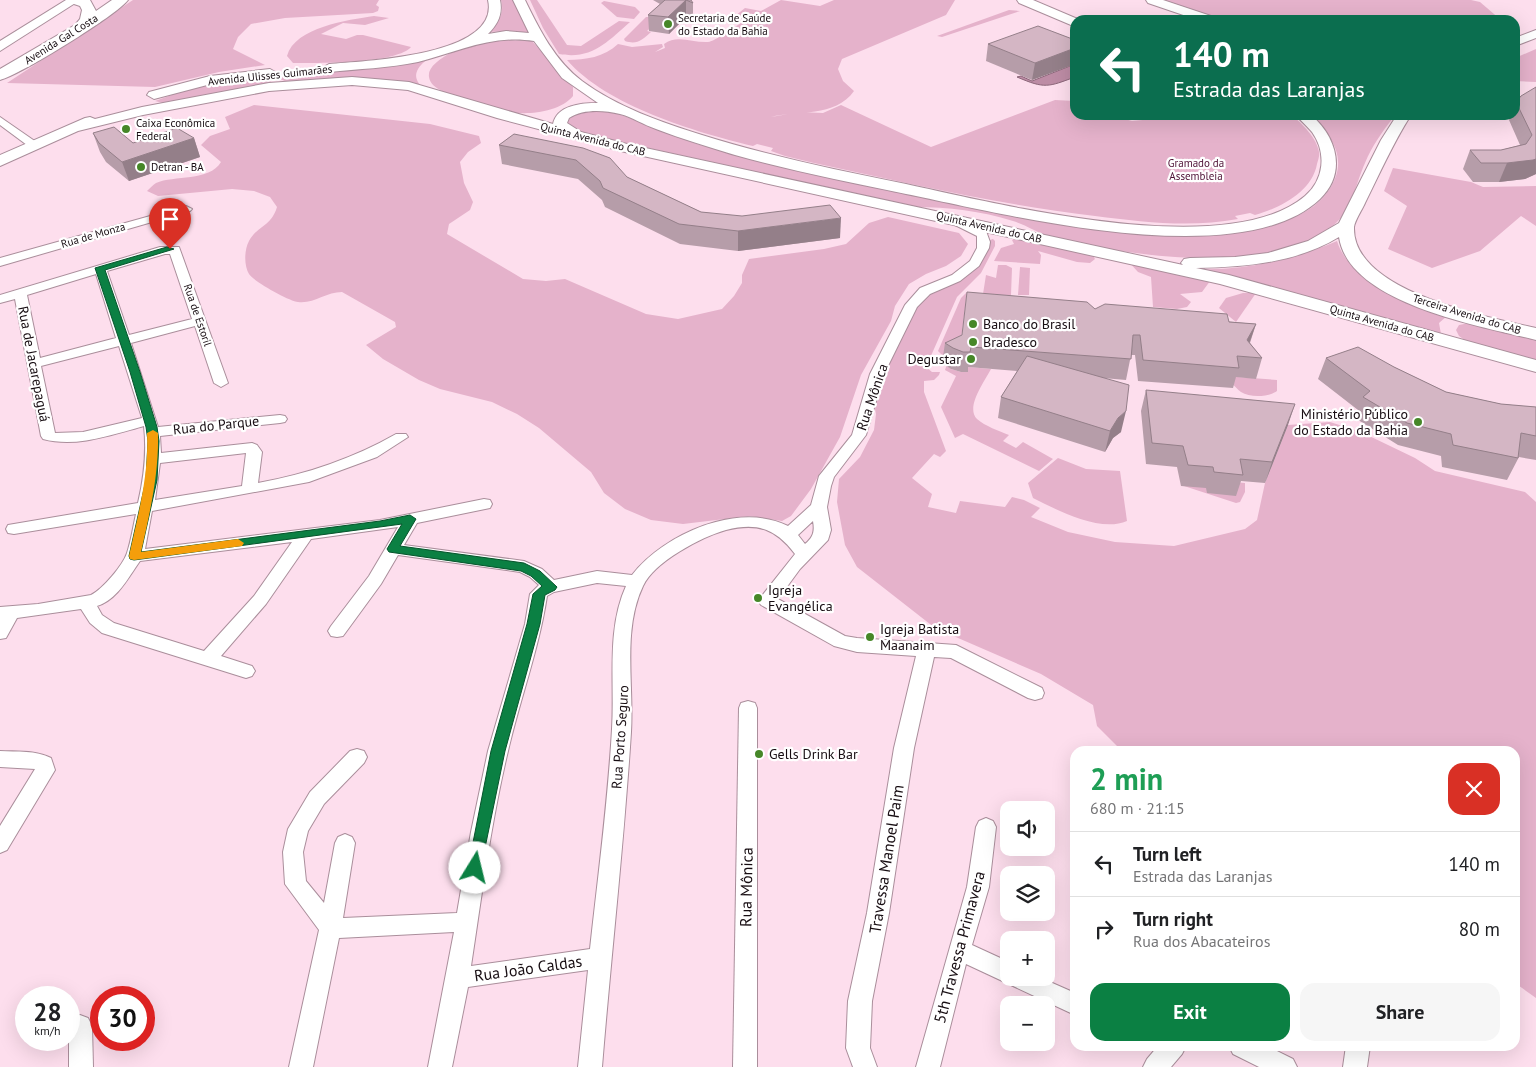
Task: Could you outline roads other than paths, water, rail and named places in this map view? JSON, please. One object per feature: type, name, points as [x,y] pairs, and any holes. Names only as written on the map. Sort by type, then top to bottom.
[{"type":"main road","points":[[0,47],[45,18],[79,0],[88,6],[89,10],[87,19],[78,31]]},
{"type":"main road","name":"Avenida Gal Costa","points":[[0,75],[42,54],[121,0]]},
{"type":"main road","points":[[469,42],[485,30],[494,20],[496,10],[494,0]]},
{"type":"main road","name":"Quinta Avenida do CAB","points":[[519,0],[538,38],[574,82],[635,116],[669,130],[729,149],[813,170],[1037,215],[1126,228],[1184,231],[1216,230],[1262,222],[1284,215],[1312,198],[1322,186],[1330,160],[1328,148],[1321,134],[1308,120]]},
{"type":"main road","points":[[1022,0],[1070,20]]},
{"type":"main road","points":[[1152,0],[1196,15]]},
{"type":"main road","points":[[469,42],[502,34],[538,38]]},
{"type":"main road","points":[[1520,40],[1536,34]]},
{"type":"main road","name":"Avenida Ulisses Guimarães","points":[[314,69],[391,62],[452,49],[469,42]]},
{"type":"main road","points":[[440,95],[426,86],[424,74],[435,59],[452,49]]},
{"type":"main road","name":"Avenida Ulisses Guimarães","points":[[76,128],[167,106],[253,89],[285,76]]},
{"type":"main road","name":"Avenida Ulisses Guimarães","points":[[0,161],[154,96],[210,80],[285,76],[364,81],[409,86],[440,95]]},
{"type":"main road","points":[[502,115],[546,112],[562,108],[577,98],[579,89],[574,82]]},
{"type":"main road","name":"Quinta Avenida do CAB","points":[[440,95],[502,115],[579,136],[1223,279],[1536,366]]},
{"type":"main road","points":[[154,96],[145,99],[142,104],[148,107],[167,106]]},
{"type":"main road","points":[[579,136],[560,124],[562,116],[574,110],[593,107],[610,109],[635,116]]},
{"type":"main road","points":[[1105,253],[1200,263],[1253,260],[1285,254],[1314,245],[1346,226],[1388,140],[1401,120]]},
{"type":"main road","name":"Terceira Avenida do CAB","points":[[1346,226],[1346,239],[1352,256],[1366,271],[1378,280],[1413,299],[1472,318],[1536,334]]},
{"type":"main road","points":[[1468,348],[1448,334],[1446,326],[1452,321],[1472,318]]},
{"type":"street","points":[[2,124],[35,146]]},
{"type":"street","name":"Rua de Monza","points":[[0,262],[186,208]]},
{"type":"street","name":"Rua Mônica","points":[[926,650],[857,645],[840,641],[768,601],[804,554],[820,540],[822,530],[819,507],[827,476],[859,435],[877,374],[911,305],[925,291],[956,278],[974,263],[983,248],[982,234],[949,218]]},
{"type":"street","name":"Rua de Estoril","points":[[0,299],[167,249],[175,250],[221,383]]},
{"type":"street","points":[[0,632],[6,612],[86,603],[102,596],[109,591],[134,556],[146,506],[154,459],[151,426],[125,340],[100,268]]},
{"type":"street","name":"Rua de Jacarepaguá","points":[[20,292],[48,436]]},
{"type":"street","points":[[35,363],[200,322]]},
{"type":"street","name":"Rua do Parque","points":[[48,436],[60,440],[151,426],[280,419]]},
{"type":"street","points":[[14,529],[249,490],[316,475],[372,454],[401,437]]},
{"type":"street","points":[[154,459],[252,448],[254,452],[249,490]]},
{"type":"street","points":[[134,556],[410,519],[484,504]]},
{"type":"street","points":[[789,535],[819,507]]},
{"type":"street","points":[[337,631],[375,580],[410,519]]},
{"type":"street","name":"Rua Porto Seguro","points":[[590,1067],[622,728],[623,633],[628,604],[637,580],[667,553],[717,527],[743,522],[756,522],[789,535],[804,554]]},
{"type":"street","points":[[208,660],[260,600],[306,534]]},
{"type":"street","points":[[393,549],[524,567],[536,574],[551,587]]},
{"type":"street","points":[[440,1067],[458,978],[481,832],[498,751],[534,624],[539,594],[551,587],[597,577],[637,580]]},
{"type":"street","points":[[86,603],[96,619],[108,628],[246,671]]},
{"type":"street","points":[[926,650],[937,649],[956,652],[1036,693]]},
{"type":"street","name":"Travessa Manoel Paim","points":[[865,1067],[858,1048],[860,1001],[878,913],[904,748],[926,650]]},
{"type":"street","name":"Rua Mônica","points":[[744,1067],[748,708]]},
{"type":"street","points":[[330,928],[296,884],[293,852],[298,829],[317,798],[357,757]]},
{"type":"street","points":[[0,759],[39,761],[44,764],[45,770],[0,844]]},
{"type":"street","name":"5th Travessa Primavera","points":[[928,1067],[958,950],[978,887],[986,827]]},
{"type":"street","points":[[301,1067],[330,928],[345,843]]},
{"type":"street","points":[[330,928],[467,922]]},
{"type":"street","points":[[958,950],[1000,970]]},
{"type":"street","name":"Rua João Caldas","points":[[458,978],[599,958]]},
{"type":"street","points":[[1035,986],[1070,1002]]},
{"type":"street","points":[[80,1026],[81,1067]]},
{"type":"street","points":[[1156,1067],[1170,1051]]},
{"type":"street","points":[[1252,1051],[1285,1067]]},
{"type":"street","points":[[1356,1067],[1358,1051]]},
{"type":"place","name":"Secretaria de Saúde do Estado da Bahia","points":[[668,24]]},
{"type":"place","name":"Caixa Econômica Federal","points":[[126,129]]},
{"type":"place","name":"Detran - BA","points":[[141,167]]},
{"type":"place","name":"Banco do Brasil","points":[[973,324]]},
{"type":"place","name":"Bradesco","points":[[973,342]]},
{"type":"place","name":"Degustar","points":[[971,359]]},
{"type":"place","name":"Ministério Público do Estado da Bahia","points":[[1418,422]]},
{"type":"place","name":"Igreja Evangélica","points":[[758,598]]},
{"type":"place","name":"Igreja Batista Maanaim","points":[[870,637]]},
{"type":"place","name":"Gells Drink Bar","points":[[759,754]]},
{"type":"park label","name":"Gramado da Assembleia","points":[[1196,169]]}]
